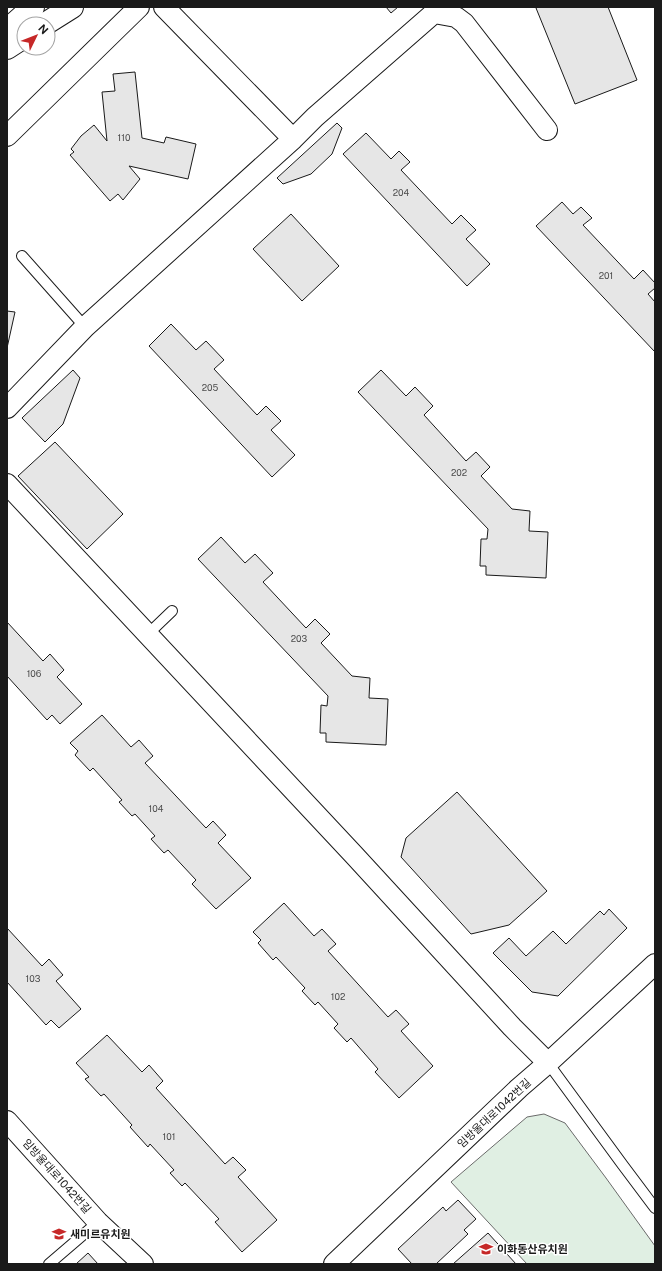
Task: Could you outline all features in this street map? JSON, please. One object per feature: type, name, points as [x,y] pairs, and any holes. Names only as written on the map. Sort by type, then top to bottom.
[{"type":"main road","points":[[7,30],[33,7]]},
{"type":"main road","points":[[56,17],[72,7]]},
{"type":"main road","points":[[7,48],[16,42]]},
{"type":"street","points":[[7,136],[138,7]]},
{"type":"street","points":[[164,7],[293,139]]},
{"type":"street","points":[[7,408],[86,327],[321,112],[434,13],[456,17],[464,23],[547,130]]},
{"type":"street","points":[[7,484],[354,855],[512,1027],[548,1063]]},
{"type":"street","name":"임방울대로1042번길","points":[[342,1261],[519,1088],[655,964]]},
{"type":"street","name":"임방울대로1042번길","points":[[7,1121],[98,1222],[142,1264]]},
{"type":"lane","points":[[22,256],[86,327]]},
{"type":"lane","points":[[147,635],[172,610]]},
{"type":"lane","points":[[548,1063],[655,1208]]},
{"type":"lane","points":[[49,1264],[98,1222]]},
{"type":"green space","points":[[544,1114],[565,1123],[606,1178],[655,1246],[655,1264],[527,1264],[451,1182],[527,1117]]},
{"type":"building","points":[[386,7],[398,7],[391,13]]},
{"type":"building","points":[[608,7],[637,80],[575,104],[536,8]]},
{"type":"building","points":[[135,72],[142,138],[164,143],[166,137],[196,144],[188,179],[129,166],[140,179],[123,200],[118,194],[110,201],[70,155],[74,152],[71,149],[81,136],[94,125],[107,141],[102,92],[115,91],[113,74]]},
{"type":"building","points":[[337,123],[342,128],[332,154],[311,174],[283,184],[277,178]]},
{"type":"building","points":[[366,133],[391,159],[399,151],[410,162],[401,170],[452,224],[461,215],[476,230],[466,239],[490,264],[467,286],[343,154]]},
{"type":"building","points":[[562,202],[573,214],[581,207],[592,218],[583,225],[634,279],[643,270],[655,283],[655,288],[648,294],[655,302],[655,352],[536,226]]},
{"type":"building","points":[[291,214],[339,266],[302,301],[253,249]]},
{"type":"building","points":[[7,311],[15,312],[7,348]]},
{"type":"building","points":[[171,324],[196,350],[206,341],[224,360],[214,369],[257,415],[266,406],[281,421],[271,430],[295,455],[272,477],[149,346]]},
{"type":"building","points":[[73,370],[80,378],[63,424],[45,442],[22,418]]},
{"type":"building","points":[[381,370],[406,396],[415,387],[433,406],[424,415],[466,461],[476,452],[490,467],[481,476],[512,509],[530,511],[529,531],[548,532],[546,578],[486,575],[486,566],[480,566],[481,539],[487,539],[488,529],[358,392]]},
{"type":"building","points":[[55,442],[123,514],[87,549],[18,476]]},
{"type":"building","points":[[221,537],[245,563],[255,554],[273,573],[263,582],[306,628],[315,619],[330,634],[321,643],[352,676],[370,678],[369,698],[388,699],[386,745],[326,742],[326,733],[320,733],[321,705],[327,706],[328,696],[198,559]]},
{"type":"building","points":[[7,622],[43,661],[50,654],[64,670],[57,677],[82,704],[60,724],[52,715],[47,720],[7,676]]},
{"type":"building","points":[[102,715],[131,747],[139,740],[153,756],[145,763],[206,828],[213,821],[226,835],[218,843],[251,878],[216,909],[192,884],[196,880],[168,850],[164,853],[151,839],[155,836],[135,814],[132,816],[119,802],[122,800],[93,768],[90,771],[75,755],[78,751],[70,743]]},
{"type":"building","points":[[457,792],[547,891],[509,925],[471,934],[401,857],[406,838]]},
{"type":"building","points":[[284,903],[314,936],[322,929],[336,944],[328,951],[388,1017],[396,1010],[409,1024],[401,1031],[433,1066],[399,1098],[375,1072],[378,1069],[351,1038],[347,1042],[334,1028],[338,1024],[318,1002],[315,1005],[302,991],[305,988],[276,957],[273,960],[258,943],[261,940],[253,932]]},
{"type":"building","points":[[609,909],[627,928],[558,996],[532,992],[493,953],[509,938],[526,956],[553,931],[566,944],[600,911],[604,915]]},
{"type":"building","points":[[7,928],[42,966],[49,959],[63,975],[56,981],[81,1009],[59,1028],[51,1020],[46,1025],[7,982]]},
{"type":"building","points":[[107,1035],[142,1072],[149,1065],[163,1081],[156,1088],[225,1164],[233,1157],[246,1170],[238,1177],[277,1220],[242,1252],[215,1222],[219,1219],[185,1183],[182,1186],[170,1173],[174,1170],[150,1144],[148,1147],[130,1127],[132,1125],[104,1094],[101,1096],[85,1079],[89,1077],[76,1063]]},
{"type":"building","points":[[458,1200],[476,1219],[464,1230],[468,1234],[436,1264],[412,1264],[398,1249],[443,1207],[446,1211]]},
{"type":"building","points":[[488,1233],[516,1264],[453,1264]]},
{"type":"building","points":[[88,1253],[98,1264],[76,1264]]},
{"type":"place","name":"새미르유치원","points":[[59,1234]]},
{"type":"place","name":"이화동산유치원","points":[[486,1249]]}]
